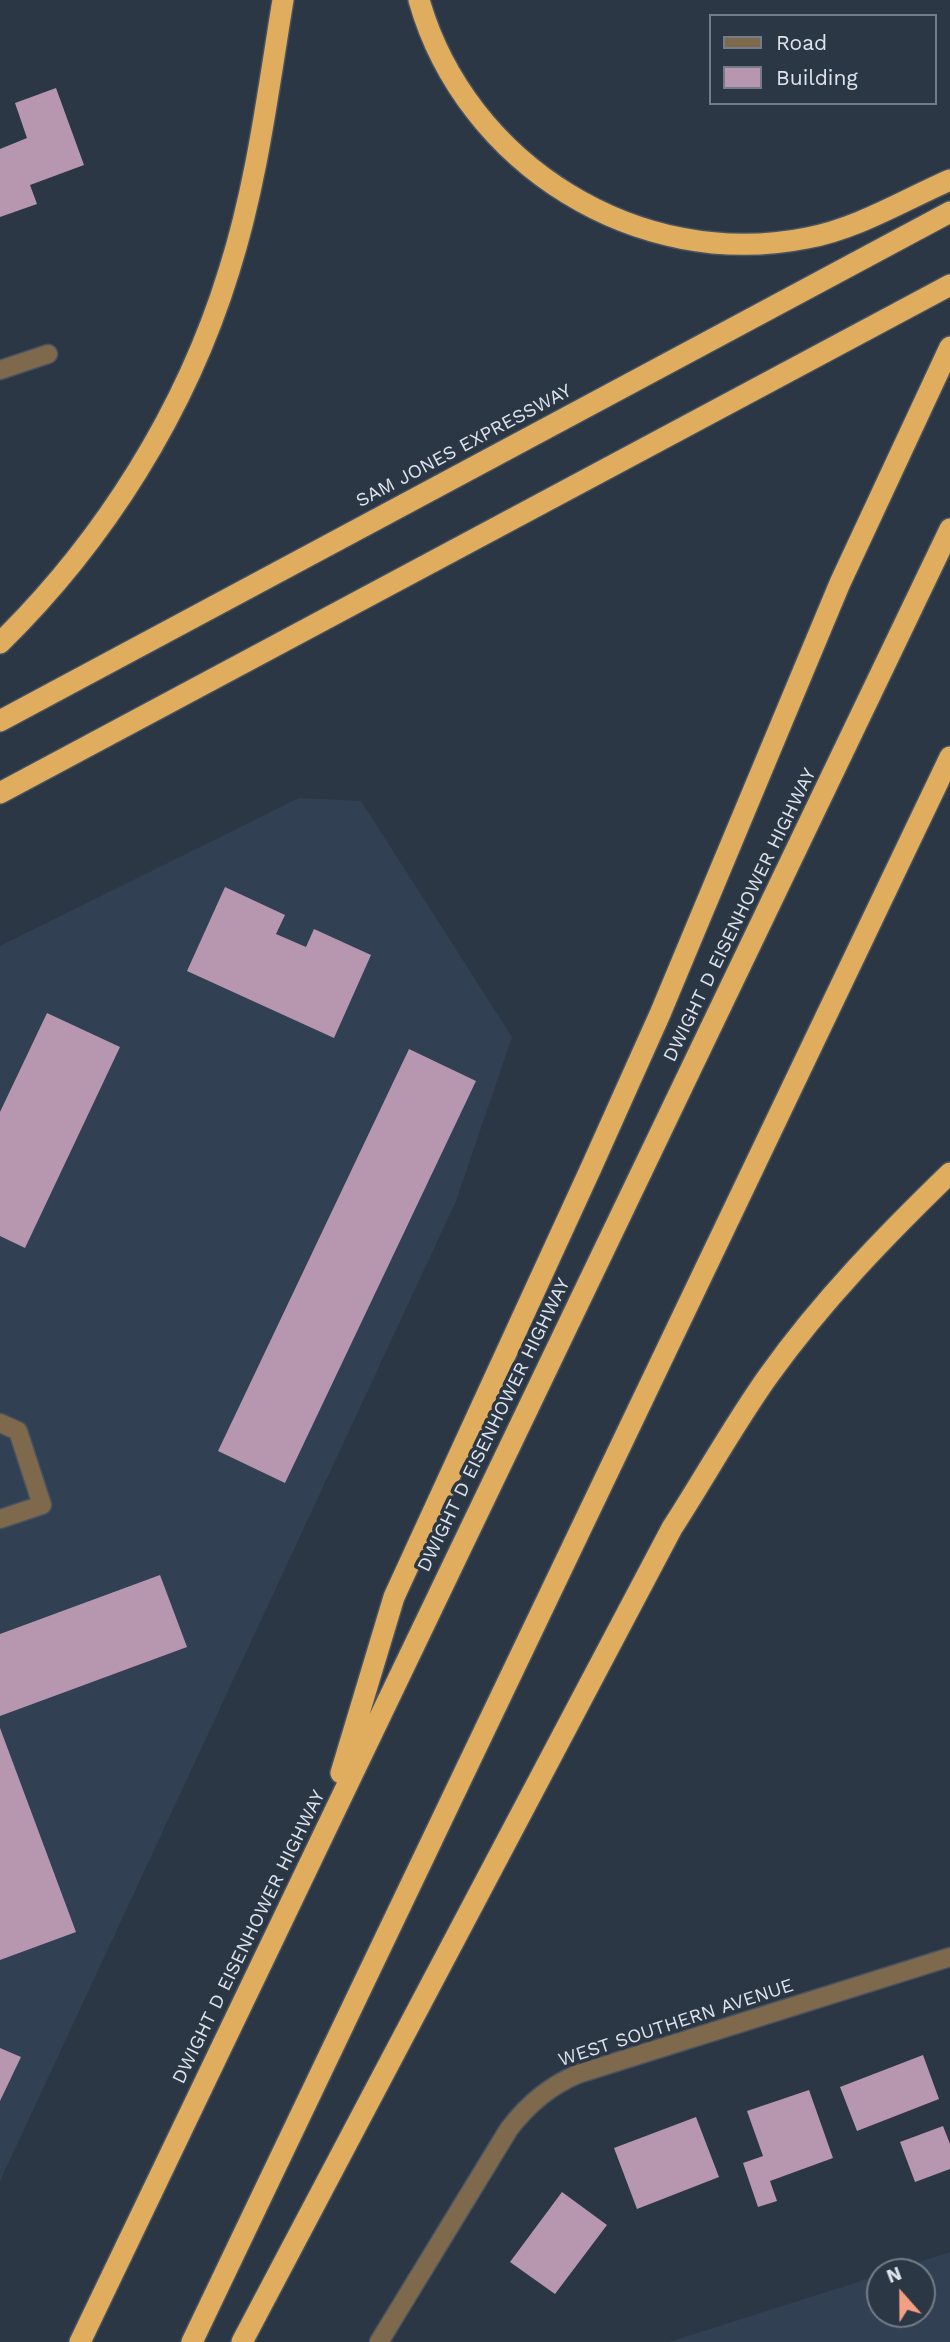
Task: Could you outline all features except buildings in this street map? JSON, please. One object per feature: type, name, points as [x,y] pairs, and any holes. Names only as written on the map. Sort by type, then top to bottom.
[{"type":"highway","points":[[0,643],[49,593],[96,534],[159,435],[190,373],[229,272],[244,218],[283,0]]},
{"type":"highway","points":[[419,0],[428,30],[458,87],[483,122],[514,155],[565,193],[604,215],[644,230],[665,236],[729,245],[780,243],[810,238],[846,227],[950,180]]},
{"type":"highway","name":"SAM JONES EXPRESSWAY","points":[[0,721],[950,212]]},
{"type":"highway","points":[[0,793],[950,285]]},
{"type":"highway","points":[[321,1838],[394,1597],[665,1002],[840,583],[950,347]]},
{"type":"highway","name":"DWIGHT D EISENHOWER HIGHWAY","points":[[80,2342],[950,529]]},
{"type":"highway","points":[[192,2342],[950,757]]},
{"type":"highway","points":[[242,2342],[672,1528],[771,1372],[816,1314],[887,1235],[950,1173]]},
{"type":"street","points":[[0,370],[48,354]]},
{"type":"street","points":[[0,1423],[18,1431],[42,1505],[0,1519]]},
{"type":"street","name":"WEST SOUTHERN AVENUE","points":[[379,2342],[509,2129],[529,2105],[552,2087],[578,2074],[950,1957]]},
{"type":"shaded area","points":[[299,798],[361,801],[512,1037],[456,1201],[0,2181],[0,946]]},
{"type":"shaded area","points":[[950,2252],[950,2342],[669,2342],[866,2279],[866,2328],[936,2328],[936,2258],[931,2258]]}]
